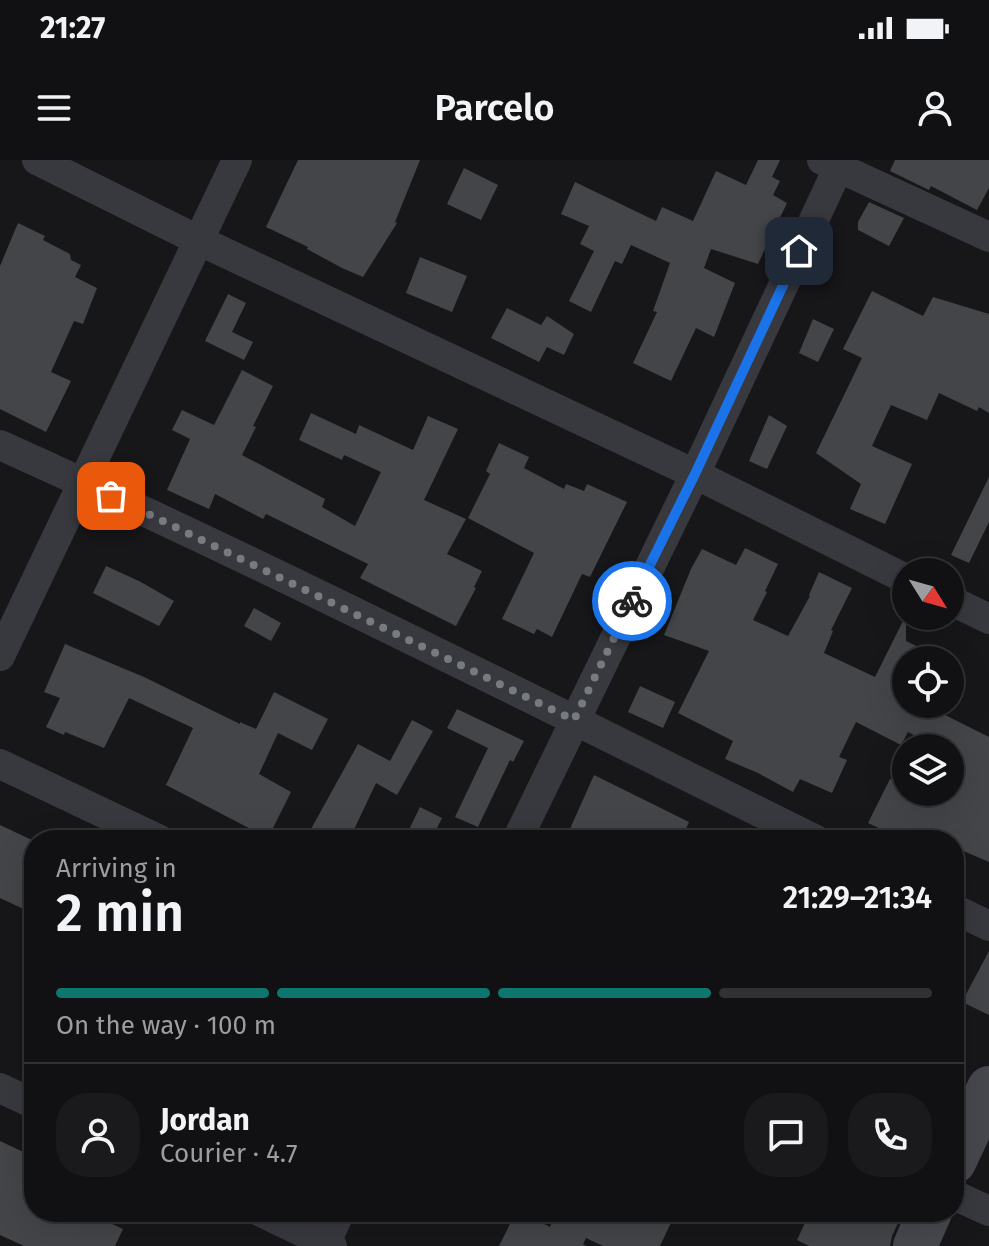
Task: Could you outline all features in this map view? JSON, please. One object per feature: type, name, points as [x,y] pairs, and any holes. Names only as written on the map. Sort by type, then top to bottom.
[{"type":"street","points":[[37,160],[198,240],[695,474],[892,572]]},
{"type":"street","points":[[0,656],[237,160]]},
{"type":"street","points":[[522,830],[695,474],[834,163],[989,237]]},
{"type":"street","points":[[0,445],[83,482],[796,830]]},
{"type":"street","points":[[964,607],[989,619]]},
{"type":"street","points":[[0,764],[139,830]]},
{"type":"street","points":[[964,914],[989,926]]},
{"type":"street","points":[[0,1088],[24,1099]]},
{"type":"street","points":[[964,1141],[989,1088]]},
{"type":"street","points":[[964,1200],[989,1211]]},
{"type":"street","points":[[281,1222],[327,1245],[336,1222]]},
{"type":"street","points":[[915,1246],[926,1222]]},
{"type":"building","points":[[298,160],[420,160],[397,223],[363,277],[266,227]]},
{"type":"building","points":[[758,160],[780,160],[772,177],[780,181],[773,195],[787,203],[758,264],[711,249],[704,268],[735,283],[714,337],[696,328],[671,381],[633,363],[657,312],[653,311],[670,263],[631,245],[622,264],[615,261],[591,312],[569,301],[594,251],[580,244],[589,226],[561,214],[575,182],[656,221],[662,207],[693,221],[716,171],[746,185]]},
{"type":"building","points":[[895,160],[989,160],[989,188],[977,210],[931,186],[929,190],[890,171]]},
{"type":"building","points":[[464,168],[498,185],[481,220],[447,204]]},
{"type":"building","points":[[869,202],[904,218],[889,246],[858,230],[858,222]]},
{"type":"building","points":[[18,223],[45,236],[43,240],[70,254],[71,260],[81,265],[75,277],[97,288],[83,324],[74,321],[51,372],[71,381],[46,432],[0,409],[0,266]]},
{"type":"building","points":[[420,257],[467,276],[452,312],[406,293]]},
{"type":"building","points":[[872,291],[923,316],[933,297],[989,314],[989,413],[979,407],[977,411],[939,393],[927,420],[891,405],[872,446],[912,464],[885,524],[850,509],[861,484],[816,453],[862,358],[843,349]]},
{"type":"building","points":[[228,294],[246,303],[232,332],[253,342],[244,360],[205,341]]},
{"type":"building","points":[[507,308],[541,325],[547,316],[574,334],[564,355],[547,347],[539,362],[491,338]]},
{"type":"building","points":[[813,319],[834,329],[818,362],[799,353]]},
{"type":"building","points":[[242,370],[273,386],[242,455],[325,499],[322,507],[355,526],[381,472],[344,455],[342,460],[299,440],[311,413],[356,434],[359,425],[413,450],[428,416],[458,429],[424,500],[466,519],[447,554],[482,571],[456,626],[360,578],[368,564],[266,514],[263,519],[215,494],[209,509],[167,490],[190,439],[172,430],[182,410],[214,425]]},
{"type":"building","points":[[769,415],[787,426],[767,469],[749,461]]},
{"type":"building","points":[[499,443],[529,457],[524,468],[564,489],[566,484],[584,491],[587,484],[627,502],[590,577],[582,574],[552,637],[537,629],[534,634],[502,619],[534,553],[468,518],[490,474],[486,471]]},
{"type":"building","points":[[989,477],[989,522],[969,563],[964,558],[951,555]]},
{"type":"building","points":[[745,548],[778,564],[753,620],[788,636],[819,572],[852,588],[831,630],[824,653],[875,677],[898,630],[906,630],[906,641],[916,646],[892,646],[892,718],[951,718],[989,737],[989,862],[964,851],[964,830],[883,830],[868,823],[890,779],[892,806],[964,806],[964,734],[908,732],[892,734],[892,740],[856,722],[839,757],[847,760],[832,793],[800,779],[793,792],[725,759],[733,741],[678,713],[709,651],[664,635],[702,549],[736,565]]},
{"type":"building","points":[[106,566],[174,601],[159,626],[93,593]]},
{"type":"building","points":[[254,608],[281,623],[271,641],[244,626]]},
{"type":"building","points":[[65,644],[256,729],[274,692],[328,719],[312,750],[278,733],[259,774],[291,792],[272,830],[253,830],[166,785],[193,728],[129,698],[104,748],[46,727],[60,698],[44,692]]},
{"type":"building","points":[[640,686],[675,702],[663,728],[628,712]]},
{"type":"building","points":[[457,709],[524,741],[513,762],[510,760],[478,827],[455,817],[488,748],[447,728]]},
{"type":"building","points":[[412,720],[433,731],[397,795],[376,783],[354,830],[311,829],[358,744],[390,761]]},
{"type":"building","points":[[594,775],[689,822],[685,830],[569,830]]},
{"type":"building","points":[[420,807],[442,818],[436,830],[409,830]]},
{"type":"building","points":[[0,825],[24,836],[24,909],[0,898]]},
{"type":"building","points":[[989,951],[989,1015],[964,1003]]},
{"type":"building","points":[[0,1141],[24,1152],[24,1222],[110,1222],[123,1229],[115,1246],[24,1246],[0,1235]]},
{"type":"building","points":[[511,1222],[540,1222],[550,1227],[552,1222],[671,1222],[660,1246],[603,1246],[586,1238],[583,1244],[586,1246],[499,1246]]},
{"type":"building","points":[[805,1222],[898,1222],[890,1246],[809,1246],[797,1240]]},
{"type":"way so far","points":[[111,496],[574,720],[632,601]]},
{"type":"route","points":[[632,601],[799,251]]}]
